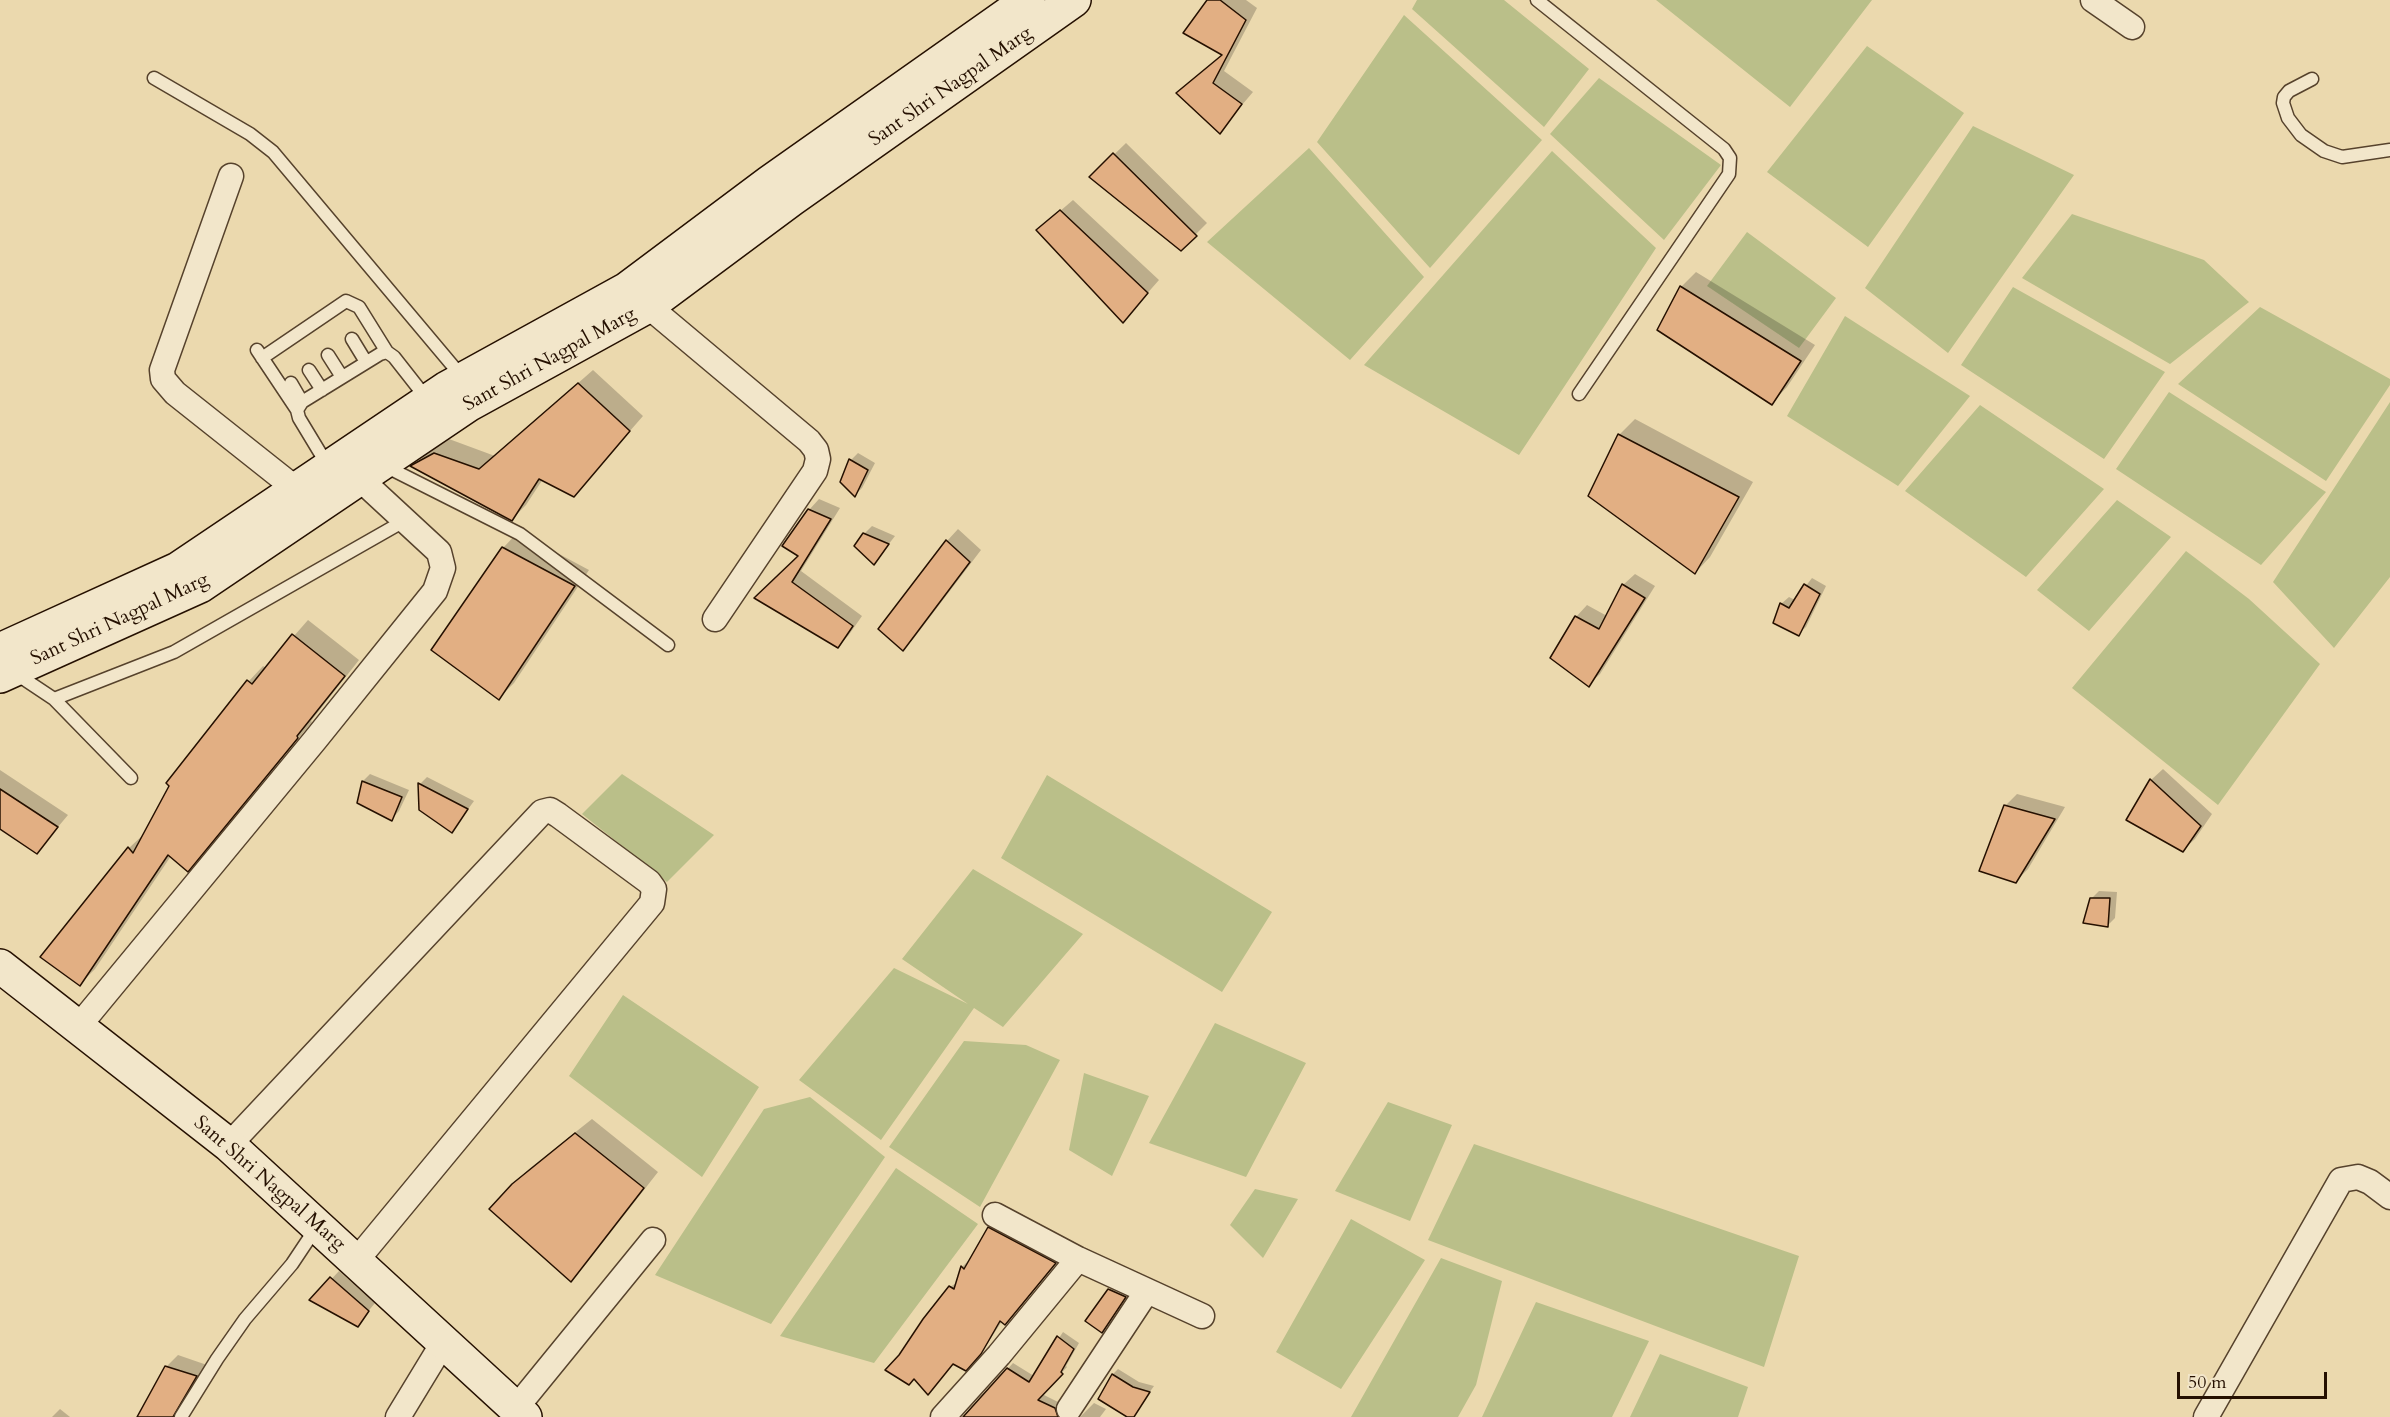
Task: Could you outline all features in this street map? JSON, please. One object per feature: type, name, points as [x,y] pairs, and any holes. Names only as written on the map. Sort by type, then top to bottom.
[{"type":"street","name":"Sant Shri Nagpal Marg","points":[[4,666],[200,586],[305,499],[328,467],[464,378],[627,289],[770,182],[1028,0]]},
{"type":"street","name":"Sant Shri Nagpal Marg","points":[[305,499],[370,471],[468,405],[648,306],[792,199],[1074,0]]},
{"type":"street","points":[[2093,0],[2132,27]]},
{"type":"street","points":[[231,176],[162,370],[163,379],[175,393],[305,499]]},
{"type":"street","points":[[648,306],[809,441],[819,459],[815,471],[716,619]]},
{"type":"street","points":[[78,1027],[308,749],[435,591],[443,568],[440,552],[404,521],[370,471]]},
{"type":"street","points":[[229,1145],[542,812],[553,811],[649,882],[654,889],[652,903],[356,1261]]},
{"type":"street","name":"Sant Shri Nagpal Marg","points":[[0,966],[229,1145],[521,1413]]},
{"type":"street","points":[[2206,1417],[2341,1180],[2358,1177],[2370,1182],[2390,1197]]},
{"type":"street","points":[[995,1215],[1078,1259],[1202,1316]]},
{"type":"street","points":[[521,1413],[653,1240]]},
{"type":"street","points":[[943,1417],[999,1355],[1078,1259]]},
{"type":"street","points":[[1069,1409],[1147,1291]]},
{"type":"street","points":[[398,1417],[443,1343]]},
{"type":"lane","points":[[1538,0],[1724,149],[1730,158],[1729,174],[1579,394]]},
{"type":"lane","points":[[154,78],[250,134],[273,152],[464,378]]},
{"type":"lane","points":[[2312,79],[2284,97],[2283,103],[2288,118],[2301,135],[2324,151],[2342,157],[2364,156],[2390,150]]},
{"type":"lane","points":[[299,406],[259,354],[346,301],[358,307],[387,352],[394,357],[429,400]]},
{"type":"lane","points":[[352,339],[366,362]]},
{"type":"lane","points":[[299,406],[366,362],[387,352]]},
{"type":"lane","points":[[328,356],[342,377]]},
{"type":"lane","points":[[309,370],[322,390]]},
{"type":"lane","points":[[291,383],[299,406],[299,418],[328,467]]},
{"type":"lane","points":[[370,471],[520,534],[668,645]]},
{"type":"lane","points":[[54,699],[174,652],[404,521]]},
{"type":"lane","points":[[4,666],[54,699],[131,778]]},
{"type":"lane","points":[[181,1417],[222,1351],[245,1319],[292,1264],[317,1227]]},
{"type":"green space","points":[[1417,0],[1504,0],[1589,69],[1544,127],[1412,9]]},
{"type":"green space","points":[[1656,0],[1872,0],[1790,107]]},
{"type":"green space","points":[[1404,15],[1542,140],[1430,268],[1317,142]]},
{"type":"green space","points":[[1867,46],[1964,113],[1868,247],[1767,172]]},
{"type":"green space","points":[[1599,78],[1721,165],[1664,240],[1550,134]]},
{"type":"green space","points":[[1973,126],[2074,175],[1948,353],[1865,288]]},
{"type":"green space","points":[[1309,148],[1424,277],[1350,360],[1207,242]]},
{"type":"green space","points":[[1552,151],[1656,248],[1519,455],[1364,365]]},
{"type":"green space","points":[[2072,214],[2204,260],[2249,302],[2170,364],[2022,278]]},
{"type":"green space","points":[[1747,232],[1836,298],[1799,348],[1707,286]]},
{"type":"green space","points":[[2013,287],[2165,372],[2104,459],[1961,365]]},
{"type":"green space","points":[[2260,307],[2390,379],[2390,385],[2326,481],[2178,384]]},
{"type":"green space","points":[[1845,316],[1970,396],[1898,486],[1787,416]]},
{"type":"green space","points":[[2169,392],[2326,492],[2261,565],[2116,469]]},
{"type":"green space","points":[[2390,402],[2390,577],[2334,648],[2273,582]]},
{"type":"green space","points":[[1980,405],[2104,489],[2026,577],[1905,491]]},
{"type":"green space","points":[[2117,500],[2171,537],[2089,631],[2037,590]]},
{"type":"green space","points":[[2186,551],[2249,599],[2320,664],[2218,805],[2072,688]]},
{"type":"green space","points":[[622,774],[714,835],[667,882],[582,814]]},
{"type":"green space","points":[[1047,775],[1272,912],[1222,992],[1001,858]]},
{"type":"green space","points":[[973,869],[1083,934],[1003,1027],[974,1008],[881,1140],[799,1080],[894,968],[968,1004],[902,959]]},
{"type":"green space","points":[[623,995],[759,1087],[702,1177],[569,1076]]},
{"type":"green space","points":[[1215,1023],[1306,1063],[1246,1177],[1149,1143]]},
{"type":"green space","points":[[964,1041],[1026,1045],[1060,1060],[980,1207],[889,1147]]},
{"type":"green space","points":[[1084,1073],[1149,1096],[1112,1176],[1069,1150]]},
{"type":"green space","points":[[810,1097],[885,1157],[771,1324],[655,1275],[764,1109]]},
{"type":"green space","points":[[1388,1102],[1452,1125],[1410,1221],[1335,1191]]},
{"type":"green space","points":[[1474,1144],[1799,1256],[1764,1367],[1428,1240]]},
{"type":"green space","points":[[896,1168],[978,1224],[874,1363],[780,1336]]},
{"type":"green space","points":[[1255,1189],[1298,1199],[1263,1258],[1230,1225]]},
{"type":"green space","points":[[1351,1219],[1425,1260],[1341,1389],[1276,1352]]},
{"type":"green space","points":[[1441,1258],[1502,1281],[1476,1385],[1458,1417],[1351,1417]]},
{"type":"green space","points":[[1536,1302],[1649,1341],[1612,1417],[1482,1417]]},
{"type":"green space","points":[[1660,1354],[1748,1387],[1738,1417],[1630,1417]]},
{"type":"building","points":[[1207,0],[1220,0],[1246,20],[1213,83],[1242,104],[1220,134],[1176,93],[1222,55],[1183,33]]},
{"type":"building","points":[[1113,153],[1197,236],[1181,251],[1089,177]]},
{"type":"building","points":[[1060,210],[1148,293],[1123,323],[1036,230]]},
{"type":"building","points":[[1680,286],[1801,361],[1772,405],[1657,330]]},
{"type":"building","points":[[578,383],[630,431],[574,497],[539,479],[512,521],[410,466],[434,453],[479,469]]},
{"type":"building","points":[[1618,434],[1739,497],[1695,574],[1588,496]]},
{"type":"building","points":[[849,459],[868,470],[855,497],[840,482]]},
{"type":"building","points":[[808,509],[831,519],[792,582],[853,626],[838,648],[754,598],[798,556],[782,546]]},
{"type":"building","points":[[863,533],[889,544],[874,565],[854,546]]},
{"type":"building","points":[[946,540],[970,562],[903,651],[878,629]]},
{"type":"building","points":[[502,547],[575,586],[499,700],[431,650]]},
{"type":"building","points":[[1622,584],[1645,598],[1589,687],[1550,658],[1575,616],[1599,629]]},
{"type":"building","points":[[1804,584],[1820,594],[1799,636],[1773,623],[1780,603],[1789,608]]},
{"type":"building","points":[[292,634],[345,676],[297,736],[298,738],[188,872],[168,855],[80,986],[40,957],[128,847],[133,853],[169,786],[166,783],[247,680],[252,684]]},
{"type":"building","points":[[2150,779],[2201,826],[2183,852],[2126,820]]},
{"type":"building","points":[[362,781],[402,797],[392,821],[357,803]]},
{"type":"building","points":[[418,783],[468,809],[452,833],[419,810]]},
{"type":"building","points":[[0,789],[58,827],[37,854],[0,829]]},
{"type":"building","points":[[2004,805],[2055,819],[2016,883],[1979,871]]},
{"type":"building","points":[[2090,898],[2110,898],[2108,927],[2083,923]]},
{"type":"building","points":[[575,1133],[644,1188],[571,1282],[489,1209],[512,1184]]},
{"type":"building","points":[[988,1227],[1056,1263],[1005,1325],[1000,1321],[981,1354],[966,1371],[953,1364],[928,1395],[914,1379],[909,1385],[885,1370],[899,1355],[949,1286],[954,1289],[961,1266],[964,1269]]},
{"type":"building","points":[[330,1277],[369,1311],[358,1327],[309,1300]]},
{"type":"building","points":[[1108,1289],[1126,1297],[1102,1333],[1085,1321]]},
{"type":"building","points":[[1057,1336],[1074,1349],[1061,1372],[1063,1374],[1038,1400],[1055,1408],[1058,1417],[963,1417],[1007,1368],[1029,1382]]},
{"type":"building","points":[[165,1366],[197,1376],[173,1417],[137,1417]]},
{"type":"building","points":[[1112,1374],[1133,1387],[1150,1392],[1134,1417],[1127,1417],[1098,1399]]}]
